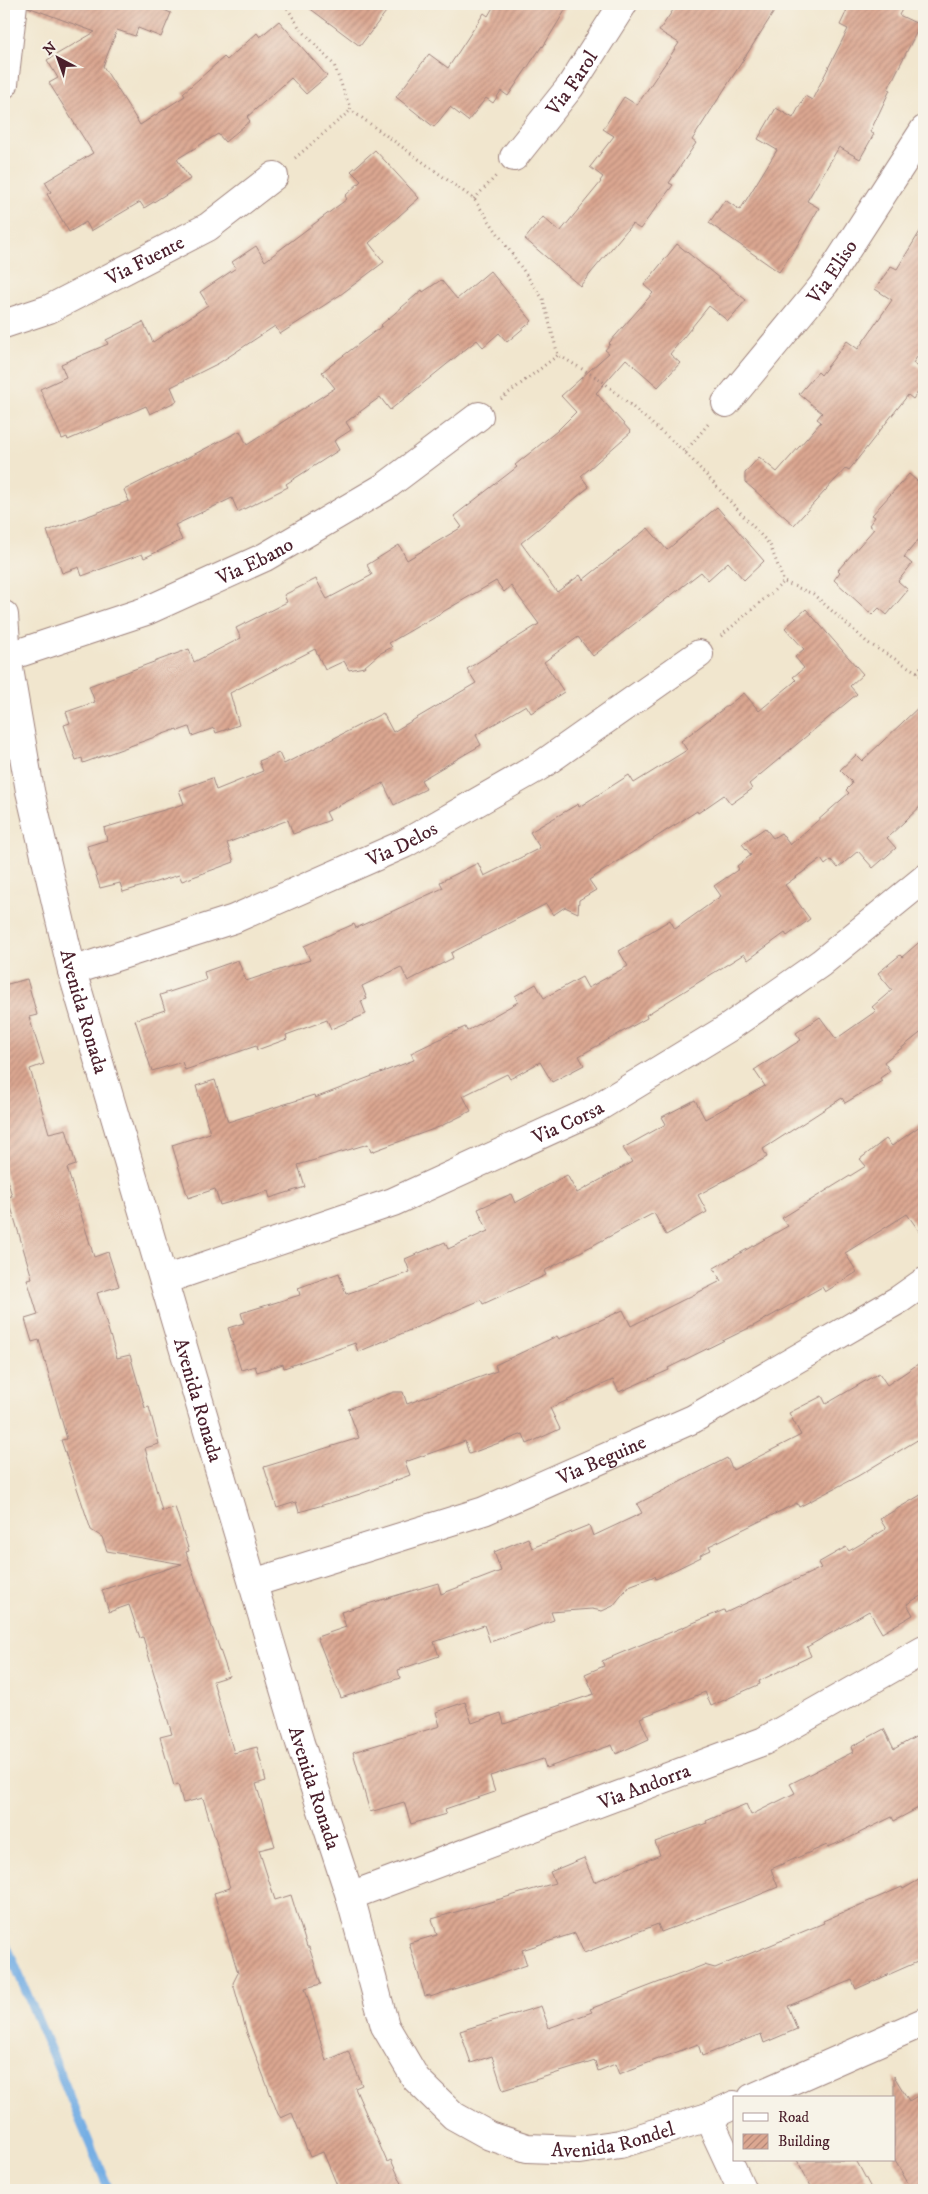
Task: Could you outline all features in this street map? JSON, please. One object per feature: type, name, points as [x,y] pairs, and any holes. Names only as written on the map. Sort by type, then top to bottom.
[{"type":"street","points":[[4,84],[13,4]]},
{"type":"street","name":"Via Farol","points":[[514,158],[570,87],[623,4]]},
{"type":"street","name":"Via Eliso","points":[[726,403],[825,282],[924,130]]},
{"type":"street","name":"Via Fuente","points":[[4,324],[49,309],[208,227],[274,176]]},
{"type":"street","name":"Via Ebano","points":[[7,657],[146,611],[265,557],[386,486],[479,416]]},
{"type":"street","name":"Avenida Ronada","points":[[4,615],[7,657],[30,791],[72,972],[300,1743],[350,1896],[385,2026],[416,2078],[454,2116],[490,2136]]},
{"type":"street","name":"Via Delos","points":[[72,972],[234,919],[404,844],[540,766],[700,654]]},
{"type":"street","name":"Via Corsa","points":[[164,1280],[393,1202],[592,1111],[744,1017],[821,963],[924,879]]},
{"type":"street","name":"Via Beguine","points":[[253,1583],[484,1511],[693,1419],[900,1299],[924,1282]]},
{"type":"street","name":"Via Andorra","points":[[350,1896],[764,1740],[924,1650]]},
{"type":"street","points":[[757,2096],[924,2022]]},
{"type":"street","name":"Avenida Rondel","points":[[490,2136],[527,2148],[578,2150],[620,2144],[708,2117],[733,2105]]},
{"type":"street","points":[[708,2117],[742,2190]]},
{"type":"path","points":[[285,4],[299,27],[334,65],[350,110],[474,199],[543,299],[558,355],[601,380],[685,452],[770,544],[784,582],[813,594],[868,643],[917,672],[924,680]]},
{"type":"path","points":[[274,176],[350,110]]},
{"type":"path","points":[[479,416],[558,355]]},
{"type":"path","points":[[685,452],[726,403]]},
{"type":"path","points":[[700,654],[784,582]]},
{"type":"path","points":[[917,672],[924,663]]},
{"type":"building","points":[[28,4],[166,4],[164,10],[171,13],[161,37],[138,28],[135,36],[117,30],[103,66],[140,125],[185,96],[183,93],[224,57],[227,60],[257,33],[260,37],[279,21],[327,76],[306,94],[291,78],[247,117],[250,121],[225,142],[218,134],[177,159],[190,179],[144,208],[140,202],[91,231],[86,222],[69,232],[47,194],[51,192],[45,182],[93,153],[49,83],[58,78],[47,60],[95,32],[28,7]]},
{"type":"building","points":[[304,4],[392,4],[360,46]]},
{"type":"building","points":[[495,4],[569,4],[543,47],[508,96],[501,91],[493,103],[486,98],[468,121],[450,107],[434,127],[396,97],[429,54],[448,68],[484,13],[488,16]]},
{"type":"building","points":[[677,4],[779,4],[692,140],[696,143],[669,183],[673,185],[640,229],[632,224],[580,286],[525,239],[543,217],[560,232],[601,182],[603,177],[590,167],[614,136],[603,129],[624,97],[637,105],[679,43],[659,31]]},
{"type":"building","points":[[850,4],[905,4],[899,15],[920,25],[888,89],[890,90],[870,132],[874,134],[860,159],[839,147],[807,201],[819,208],[779,272],[709,223],[725,200],[740,210],[777,150],[758,139],[776,108],[793,118],[805,96],[812,100],[848,29],[840,25]]},
{"type":"building","points":[[375,150],[419,198],[369,243],[384,262],[340,295],[280,334],[275,326],[219,363],[171,387],[177,401],[150,414],[146,406],[68,440],[67,437],[62,439],[40,389],[66,377],[61,364],[108,344],[106,340],[143,322],[153,342],[208,305],[200,292],[236,268],[232,262],[256,246],[265,261],[347,199],[345,196],[361,181],[351,171]]},
{"type":"building","points":[[924,225],[924,347],[913,363],[924,371],[924,384],[913,399],[908,395],[849,470],[846,468],[794,525],[745,482],[745,473],[759,457],[777,472],[821,422],[817,419],[822,413],[799,394],[818,372],[821,375],[847,341],[858,349],[892,300],[875,289],[891,266],[897,269]]},
{"type":"building","points":[[677,244],[746,300],[728,321],[709,306],[670,354],[680,363],[658,387],[626,359],[596,393],[631,432],[581,476],[589,487],[521,543],[557,592],[580,575],[583,580],[648,528],[667,550],[717,507],[764,561],[744,580],[728,562],[708,580],[701,572],[593,656],[578,637],[544,662],[564,692],[531,713],[526,705],[476,735],[481,745],[421,780],[426,789],[394,805],[383,783],[326,812],[330,820],[293,834],[288,820],[227,843],[234,862],[182,881],[179,875],[123,892],[120,883],[100,888],[87,846],[107,840],[104,828],[184,804],[179,790],[212,778],[216,790],[263,771],[259,761],[279,753],[284,764],[383,713],[393,732],[476,683],[467,669],[539,624],[511,586],[504,592],[496,581],[389,643],[392,647],[379,654],[364,667],[349,670],[344,661],[325,670],[315,649],[230,693],[239,725],[216,733],[214,728],[192,736],[189,727],[178,731],[177,729],[83,763],[82,758],[76,760],[64,725],[70,723],[66,712],[95,702],[89,686],[189,649],[194,662],[241,638],[236,628],[287,602],[284,595],[316,579],[327,599],[372,575],[367,565],[399,545],[407,560],[462,527],[454,516],[517,467],[515,465],[557,431],[576,412],[561,396],[609,353],[605,350],[609,343],[653,293],[644,285]]},
{"type":"building","points":[[490,271],[532,321],[507,342],[499,333],[483,347],[477,340],[390,410],[380,397],[346,422],[351,430],[334,441],[339,450],[286,484],[288,487],[238,512],[232,498],[175,525],[182,540],[144,558],[142,554],[82,576],[79,567],[62,573],[47,531],[129,501],[124,490],[240,431],[247,445],[335,388],[322,372],[382,326],[422,290],[423,292],[441,280],[457,299]]},
{"type":"building","points":[[909,474],[924,487],[924,533],[904,557],[912,564],[898,581],[908,590],[887,615],[879,608],[872,615],[834,580],[840,572],[838,570],[874,529],[869,525],[875,517],[872,515]]},
{"type":"building","points":[[806,609],[863,674],[850,686],[857,694],[749,784],[752,789],[731,804],[724,795],[589,880],[596,890],[579,900],[578,913],[565,907],[553,915],[546,904],[451,953],[453,958],[408,981],[401,967],[362,986],[367,999],[361,1001],[366,1014],[331,1029],[327,1020],[286,1035],[287,1039],[257,1050],[256,1046],[185,1070],[182,1062],[152,1071],[135,1020],[165,1010],[160,995],[206,980],[204,972],[238,960],[246,981],[310,960],[304,946],[354,924],[356,928],[443,888],[440,882],[478,863],[484,876],[540,848],[530,832],[578,804],[579,807],[629,775],[634,783],[687,750],[681,741],[744,693],[759,711],[793,683],[796,680],[793,677],[804,668],[795,657],[804,649],[785,628]]},
{"type":"building","points":[[924,702],[924,803],[887,838],[896,848],[873,868],[858,851],[838,868],[831,860],[825,865],[821,859],[785,885],[810,919],[787,936],[785,933],[748,960],[744,954],[646,1015],[647,1018],[579,1056],[584,1065],[552,1082],[540,1062],[510,1079],[507,1074],[463,1096],[471,1111],[439,1127],[371,1152],[368,1144],[298,1165],[305,1187],[270,1198],[268,1191],[220,1205],[215,1189],[188,1198],[172,1145],[210,1133],[196,1086],[215,1080],[228,1122],[314,1095],[315,1098],[414,1060],[411,1053],[465,1027],[467,1031],[518,1002],[515,996],[536,984],[544,998],[582,977],[588,988],[628,966],[619,951],[670,920],[675,929],[721,896],[714,886],[739,869],[737,866],[751,855],[742,844],[765,828],[773,838],[781,833],[790,845],[849,793],[846,790],[852,784],[851,781],[840,770],[856,755],[862,761]]},
{"type":"building","points":[[924,938],[924,1030],[884,1062],[890,1071],[880,1078],[882,1081],[845,1103],[842,1098],[763,1149],[767,1157],[698,1195],[707,1212],[666,1235],[654,1213],[544,1271],[546,1275],[483,1304],[481,1300],[358,1352],[355,1343],[284,1368],[283,1364],[257,1372],[255,1366],[241,1370],[228,1328],[244,1323],[241,1313],[300,1295],[298,1288],[339,1273],[346,1294],[410,1272],[405,1259],[445,1242],[448,1249],[488,1231],[478,1209],[511,1194],[515,1203],[567,1175],[577,1193],[632,1162],[623,1148],[666,1124],[662,1117],[695,1100],[705,1119],[765,1086],[754,1070],[801,1040],[796,1033],[820,1017],[836,1039],[876,1011],[872,1007],[892,990],[878,973],[900,955],[902,957]]},
{"type":"building","points":[[27,979],[37,1015],[29,1017],[44,1064],[30,1069],[49,1133],[66,1129],[76,1165],[67,1168],[94,1257],[108,1252],[119,1286],[97,1293],[117,1358],[130,1355],[145,1408],[149,1407],[159,1444],[145,1448],[162,1511],[175,1507],[189,1551],[186,1552],[229,1676],[213,1681],[234,1753],[257,1747],[266,1781],[256,1784],[275,1846],[259,1850],[275,1900],[291,1895],[321,1984],[305,1988],[326,2061],[348,2051],[362,2085],[355,2088],[387,2162],[391,2160],[405,2190],[339,2190],[323,2152],[310,2157],[292,2113],[281,2118],[278,2114],[247,2033],[233,1983],[238,1973],[214,1893],[230,1888],[203,1798],[183,1803],[178,1784],[174,1786],[160,1737],[172,1734],[143,1637],[140,1638],[129,1605],[109,1612],[102,1590],[182,1564],[107,1551],[102,1537],[91,1530],[61,1440],[67,1439],[39,1340],[32,1342],[25,1319],[38,1315],[27,1279],[32,1278],[8,1197],[12,1196],[4,1169],[4,985]]},
{"type":"building","points":[[924,1123],[924,1238],[907,1214],[845,1253],[857,1272],[825,1292],[822,1287],[755,1325],[668,1368],[669,1370],[619,1392],[613,1380],[550,1408],[560,1429],[527,1444],[523,1434],[469,1454],[465,1441],[405,1462],[410,1475],[360,1494],[299,1512],[296,1502],[277,1508],[264,1467],[359,1438],[348,1409],[394,1392],[403,1392],[407,1404],[497,1371],[495,1365],[557,1336],[559,1339],[623,1310],[631,1326],[721,1281],[714,1268],[788,1226],[782,1218],[866,1166],[860,1159],[886,1139],[892,1146]]},
{"type":"building","points":[[924,1360],[924,1436],[858,1476],[799,1507],[797,1503],[709,1546],[711,1550],[700,1555],[701,1557],[656,1579],[655,1576],[629,1586],[613,1606],[602,1611],[592,1609],[551,1612],[554,1620],[490,1642],[484,1625],[434,1642],[439,1656],[398,1670],[400,1678],[341,1698],[317,1637],[346,1627],[341,1612],[438,1583],[441,1594],[501,1571],[494,1552],[528,1538],[532,1548],[589,1525],[593,1536],[642,1513],[637,1504],[727,1458],[733,1470],[801,1435],[789,1413],[822,1396],[826,1404],[879,1373],[887,1385]]},
{"type":"building","points":[[924,1493],[924,1594],[907,1604],[913,1615],[882,1633],[869,1611],[807,1647],[811,1656],[759,1681],[760,1684],[711,1706],[705,1692],[640,1718],[649,1739],[616,1754],[612,1745],[546,1768],[543,1759],[490,1776],[495,1792],[445,1809],[446,1814],[411,1824],[404,1802],[370,1812],[353,1752],[440,1726],[436,1712],[465,1702],[472,1723],[501,1713],[504,1724],[594,1694],[585,1674],[604,1666],[602,1661],[724,1610],[725,1613],[821,1568],[818,1563],[846,1547],[849,1551],[886,1529],[880,1519]]},
{"type":"building","points":[[884,1729],[894,1749],[924,1732],[924,1805],[894,1821],[892,1817],[843,1841],[828,1847],[827,1845],[771,1869],[778,1887],[754,1897],[661,1932],[658,1924],[584,1953],[575,1933],[522,1950],[527,1965],[430,1997],[430,1995],[425,1996],[409,1943],[437,1935],[432,1919],[555,1883],[550,1872],[584,1858],[594,1882],[660,1855],[655,1842],[707,1823],[706,1821],[746,1804],[751,1815],[795,1793],[790,1784],[853,1752],[851,1747]]},
{"type":"building","points":[[924,1877],[924,1959],[856,1989],[852,1980],[788,2006],[797,2029],[764,2043],[761,2034],[702,2056],[698,2044],[619,2074],[615,2064],[598,2071],[595,2061],[503,2090],[492,2056],[471,2063],[460,2031],[541,2006],[549,2028],[592,2012],[590,2009],[704,1965],[715,1968],[824,1923],[823,1921],[902,1887],[903,1889]]},
{"type":"building","points":[[894,2076],[909,2101],[924,2092],[924,2190],[912,2190],[896,2162],[896,2096],[894,2096]]},
{"type":"building","points":[[798,2162],[857,2162],[872,2190],[813,2190]]},
{"type":"waterway","points":[[4,1939],[109,2190]]}]
